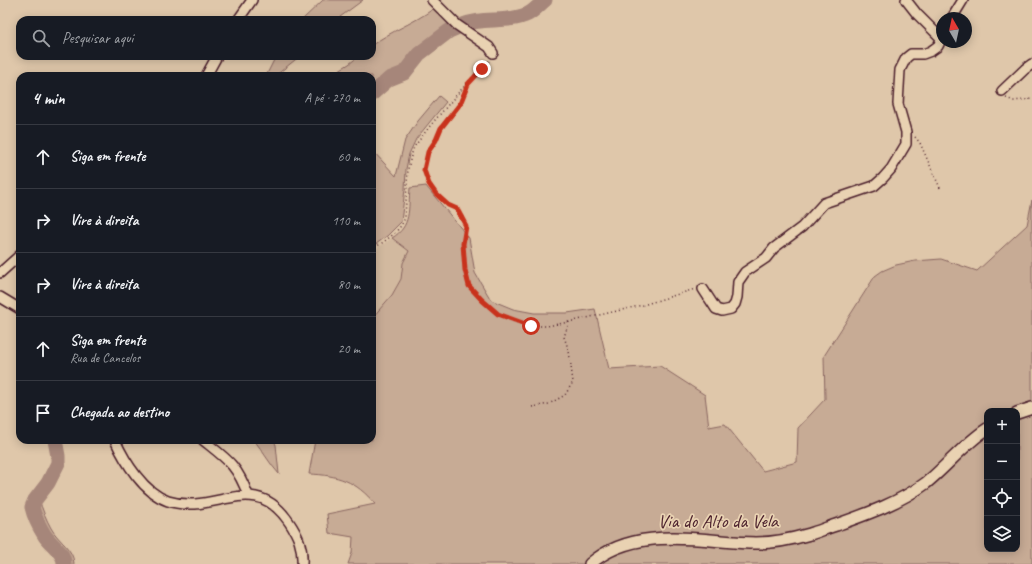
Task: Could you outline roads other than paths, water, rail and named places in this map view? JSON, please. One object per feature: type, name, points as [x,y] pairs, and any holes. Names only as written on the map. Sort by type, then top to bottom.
[{"type":"main road","points":[[1020,412],[1032,408]]},
{"type":"main road","name":"Via do Alto da Vela","points":[[590,564],[610,550],[639,540],[665,539],[758,543],[785,540],[809,534],[880,509],[914,492],[984,431]]},
{"type":"street","points":[[240,16],[252,0]]},
{"type":"street","points":[[432,0],[457,25],[489,46],[493,53]]},
{"type":"street","points":[[906,0],[917,14],[936,32]]},
{"type":"street","points":[[955,12],[963,0]]},
{"type":"street","points":[[703,289],[716,309],[722,311],[731,309],[735,304],[738,282],[745,272],[766,258],[774,248],[802,227],[824,203],[874,186],[891,169],[906,144],[906,132],[898,104],[900,70],[906,58],[911,54],[923,54],[936,47]]},
{"type":"street","points":[[208,72],[215,60]]},
{"type":"street","points":[[1002,91],[1025,68],[1032,64]]},
{"type":"street","points":[[2,270],[16,258]]},
{"type":"street","points":[[0,297],[16,306]]},
{"type":"street","points":[[117,444],[126,462],[134,472],[153,491],[166,500],[185,504],[196,504],[248,495],[263,498],[271,502],[284,515],[292,526],[301,545],[303,554],[302,564]]},
{"type":"street","points":[[208,444],[231,462],[240,476],[248,495]]},
{"type":"waterway","points":[[461,26],[477,21],[520,17],[530,13],[545,0]]},
{"type":"waterway","points":[[376,90],[389,79],[404,73],[419,54],[449,31],[456,28]]},
{"type":"waterway","points":[[56,444],[58,463],[48,483],[35,500],[32,507],[41,529],[62,556],[64,564]]}]
